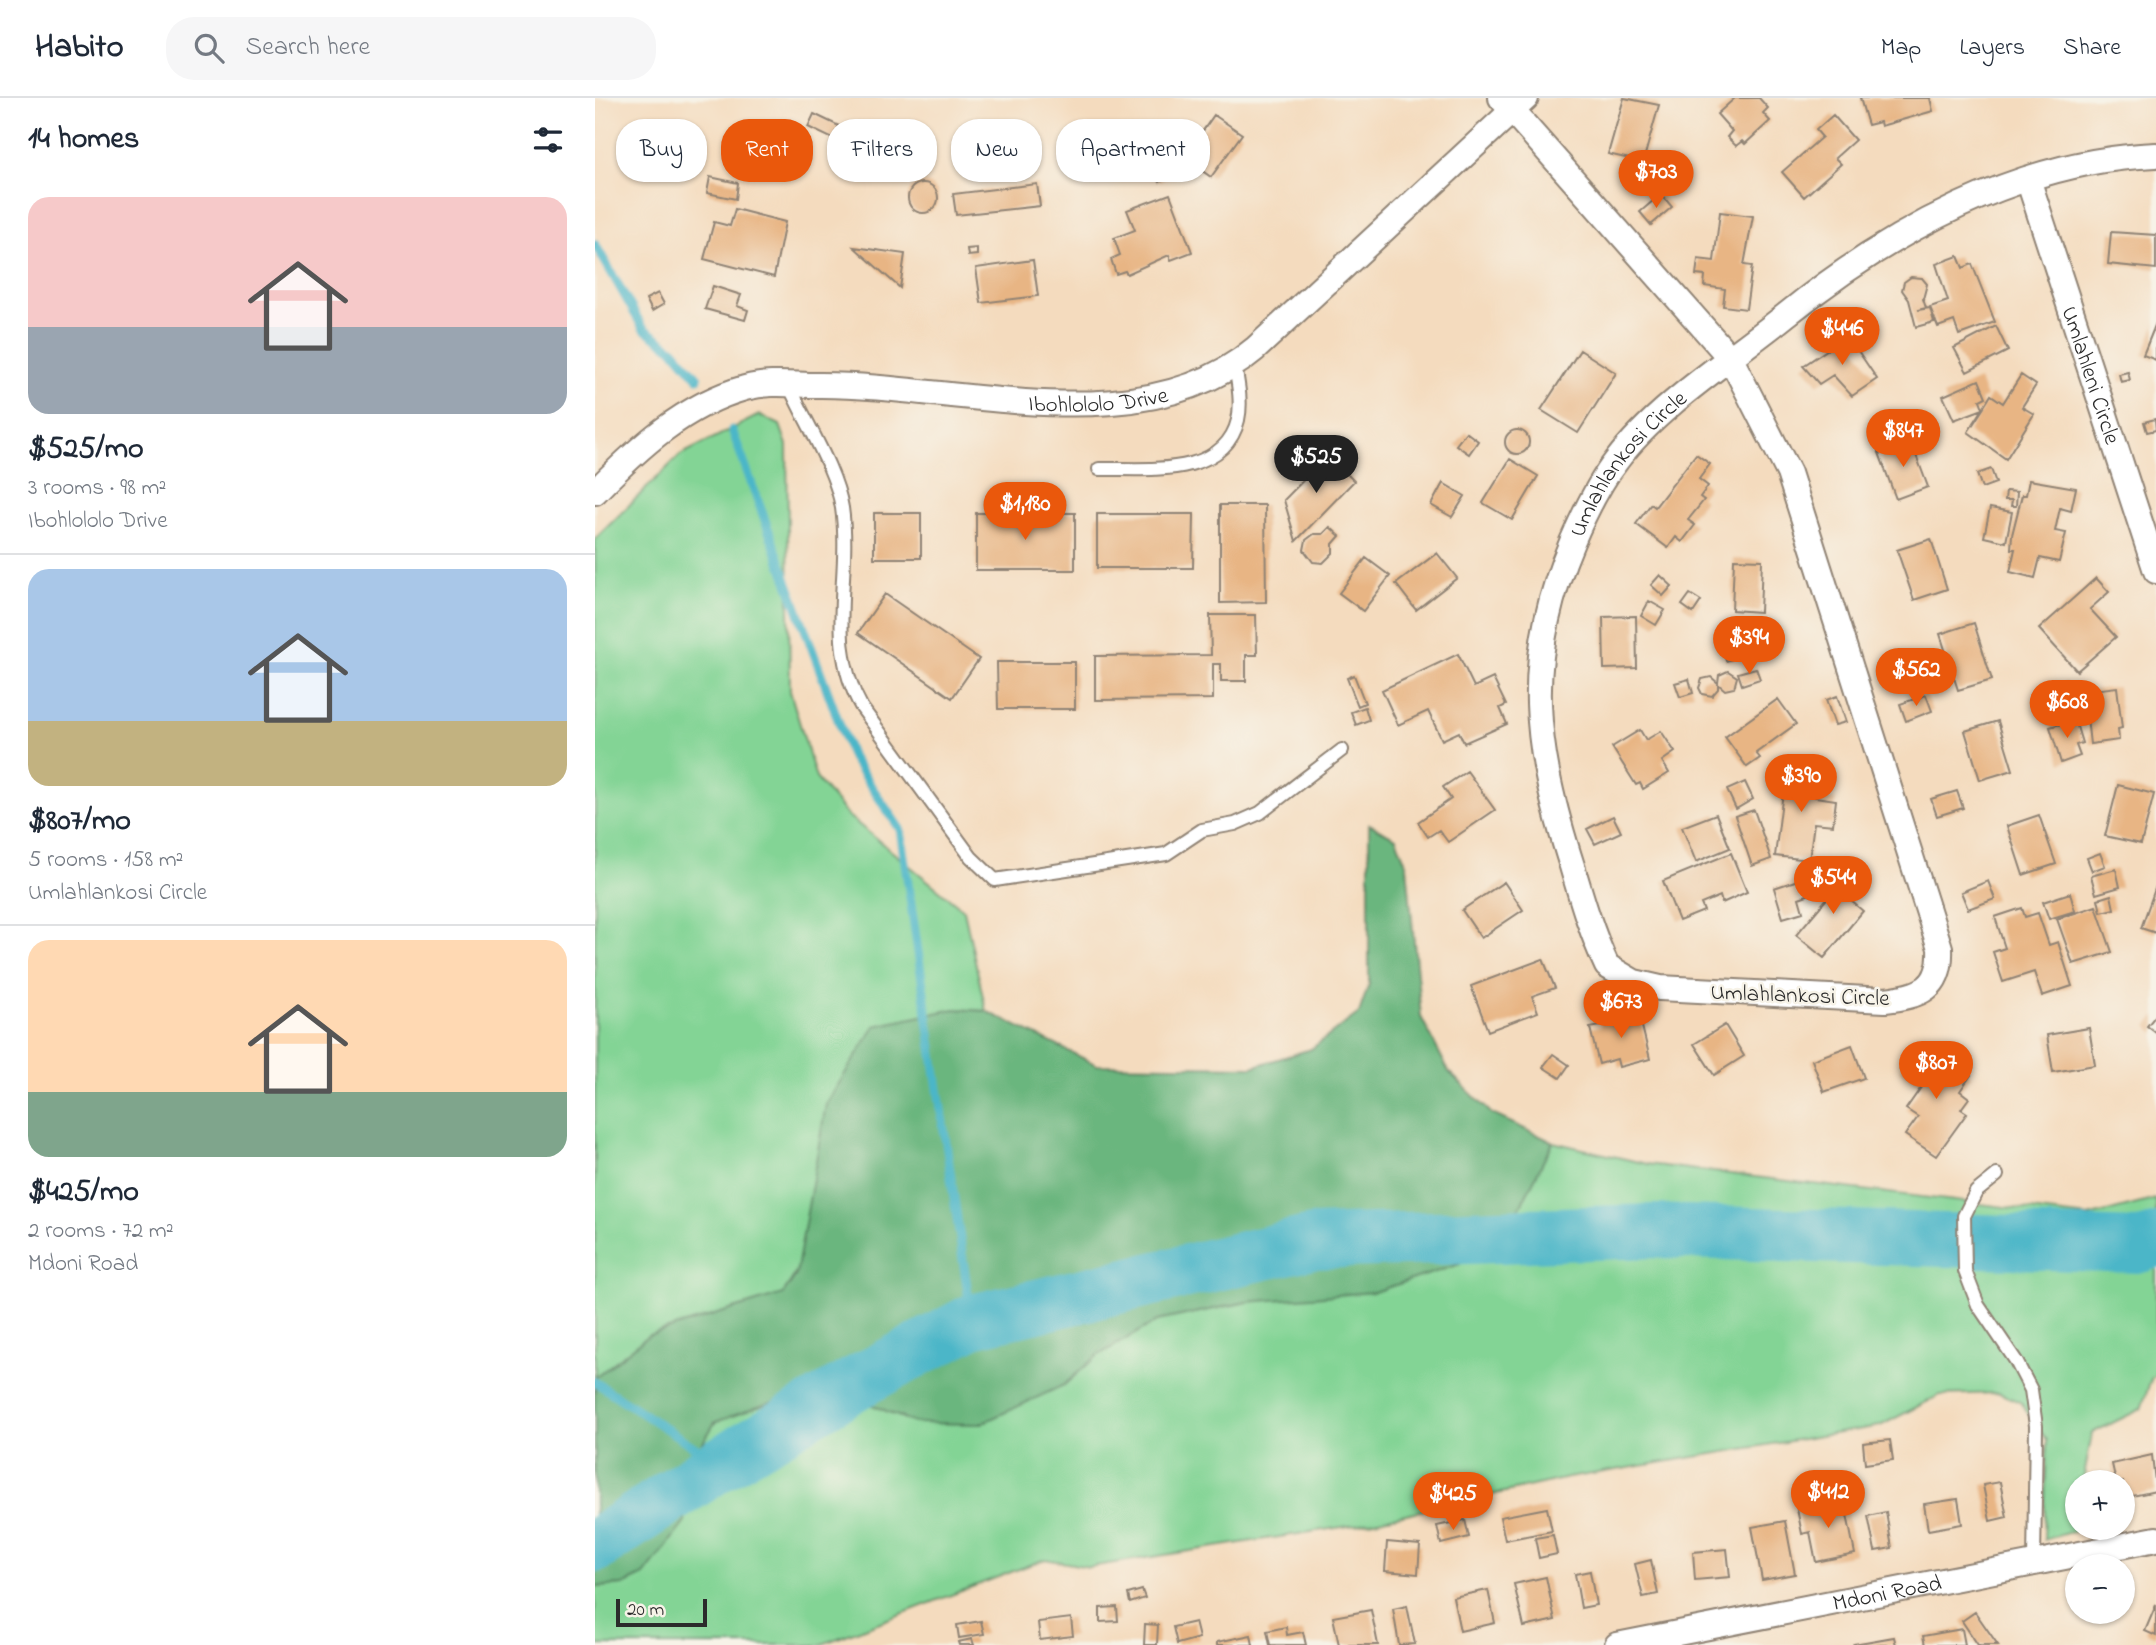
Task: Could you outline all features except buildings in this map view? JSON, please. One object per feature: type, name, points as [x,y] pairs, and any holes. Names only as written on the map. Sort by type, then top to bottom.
[{"type":"street","name":"Umlahlankosi Circle","points":[[1513,102],[1731,359],[1789,474],[1940,948],[1940,961],[1932,983],[1921,993],[1885,1000],[1660,988],[1619,975],[1607,966],[1601,954],[1552,805],[1538,710],[1538,677],[1542,634],[1557,578],[1581,523],[1616,460],[1667,410],[1731,359]]},
{"type":"street","name":"Ibohlololo Drive","points":[[595,492],[622,463],[699,405],[747,387],[773,382],[789,385],[868,385],[1089,406],[1138,401],[1164,394],[1235,366],[1513,102]]},
{"type":"street","points":[[1731,359],[1817,290],[1949,210],[2028,179],[2106,161],[2156,155]]},
{"type":"street","name":"Umlahleni Circle","points":[[2028,179],[2156,571]]},
{"type":"street","name":"Mdoni Road","points":[[1617,1645],[2156,1539]]},
{"type":"lane","points":[[1099,470],[1182,467],[1210,456],[1224,445],[1237,424],[1239,399],[1235,366]]},
{"type":"lane","points":[[789,385],[833,479],[842,507],[839,615],[850,687],[862,708],[971,857],[995,880],[1166,854],[1202,830],[1235,824],[1260,813],[1342,750]]},
{"type":"lane","points":[[1997,1175],[1976,1192],[1964,1216],[1965,1275],[1979,1305],[2016,1361],[2031,1390],[2036,1426],[2034,1562]]},
{"type":"green space","points":[[759,415],[780,425],[787,445],[790,691],[816,778],[847,815],[964,910],[986,1011],[954,1009],[783,1294],[649,1335],[595,1378],[595,539],[680,455]]},
{"type":"green space","points":[[1369,824],[1396,838],[1407,866],[1421,1017],[1449,1072],[1492,1114],[1553,1142],[1520,1207],[1460,1264],[1374,1292],[1247,1302],[1157,1321],[1097,1356],[1064,1385],[980,1424],[914,1423],[824,1384],[715,1422],[687,1470],[685,1522],[644,1575],[623,1585],[595,1587],[595,1378],[649,1335],[783,1294],[796,1275],[826,1104],[875,1026],[954,1009],[986,1011],[1097,1065],[1252,1067],[1311,1049],[1359,1013],[1369,984]]},
{"type":"green space","points":[[1553,1142],[1647,1164],[2088,1217],[2156,1199],[2156,1376],[2152,1377],[2141,1409],[2092,1433],[2085,1470],[2065,1470],[2065,1534],[2044,1540],[2047,1440],[2020,1402],[1999,1393],[1940,1395],[1880,1426],[1568,1478],[1361,1524],[1089,1567],[1045,1559],[820,1645],[595,1645],[595,1587],[623,1585],[644,1575],[685,1522],[687,1470],[715,1422],[824,1384],[914,1423],[1064,1385],[1097,1356],[1157,1321],[1247,1302],[1520,1207]]},
{"type":"waterway","points":[[595,244],[643,328],[674,350],[698,378]]},
{"type":"waterway","points":[[732,430],[852,758],[900,829],[972,1321]]},
{"type":"waterway","points":[[595,1546],[720,1464],[856,1383],[972,1321],[1312,1242],[1654,1231],[2140,1246],[2156,1240]]},
{"type":"waterway","points":[[595,1382],[720,1464]]}]
